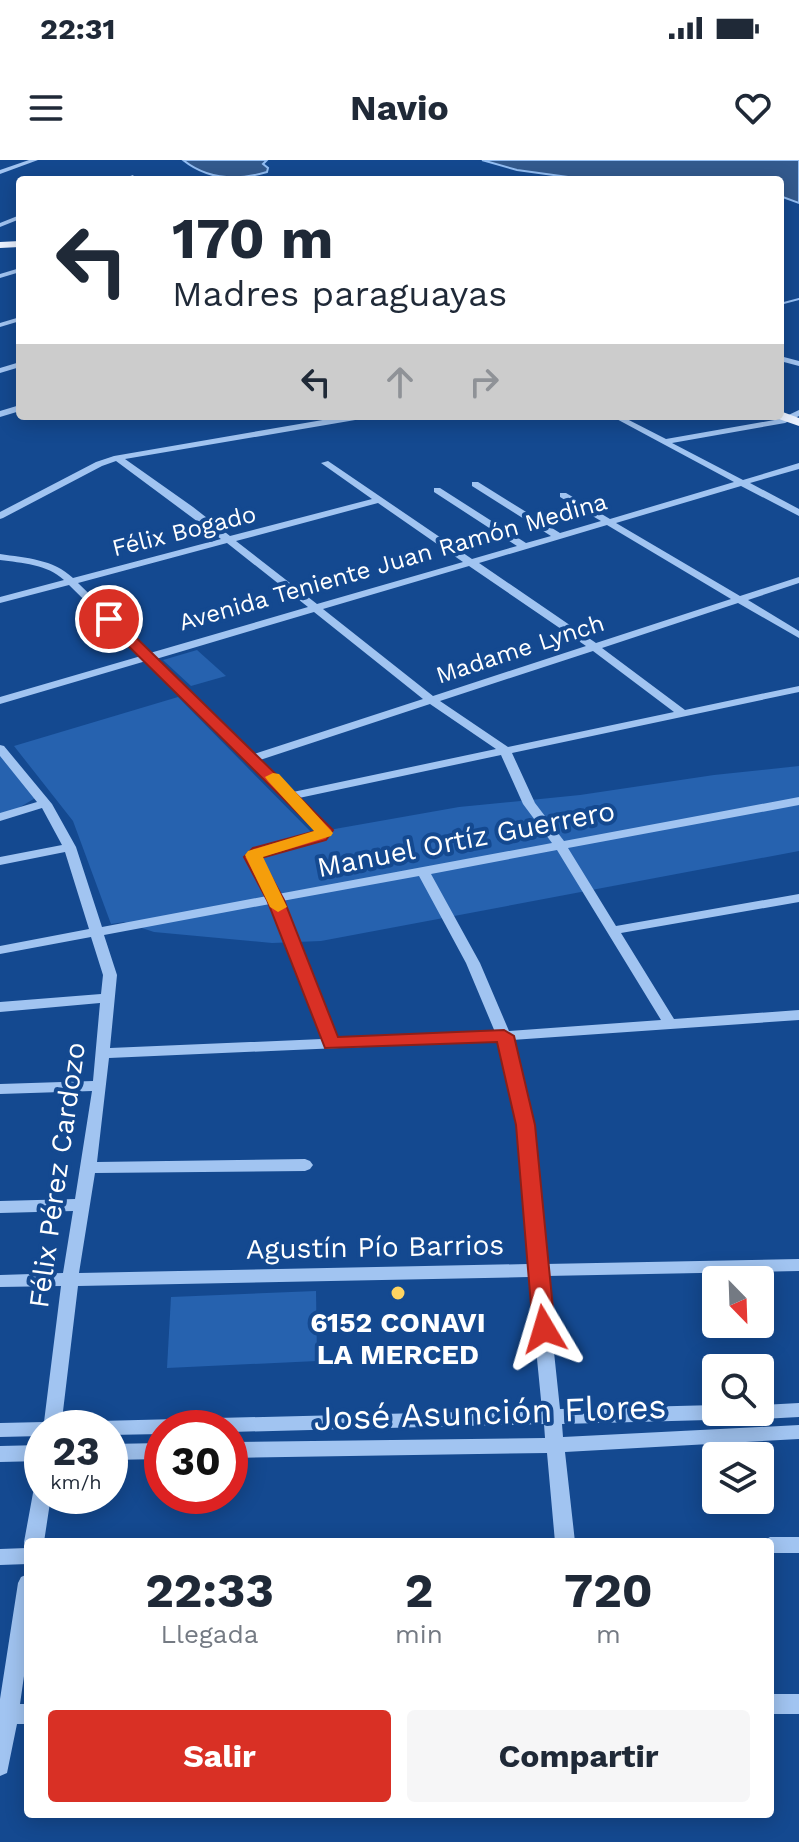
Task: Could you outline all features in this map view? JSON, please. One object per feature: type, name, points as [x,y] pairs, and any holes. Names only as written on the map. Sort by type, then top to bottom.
[{"type":"street","points":[[0,172],[35,160]]},
{"type":"street","points":[[0,516],[99,464],[117,458],[329,420]]},
{"type":"street","points":[[623,420],[799,513]]},
{"type":"street","points":[[667,443],[768,420]]},
{"type":"street","points":[[117,458],[190,509],[433,701],[505,750],[529,804],[560,845],[670,1024]]},
{"type":"street","points":[[325,463],[596,648],[681,712]]},
{"type":"street","name":"Avenida Teniente Juan Ramón Medina","points":[[0,701],[799,466]]},
{"type":"street","points":[[475,484],[559,537]]},
{"type":"street","points":[[437,490],[525,547]]},
{"type":"street","points":[[563,495],[799,635]]},
{"type":"street","name":"Félix Bogado","points":[[0,600],[379,500]]},
{"type":"street","points":[[0,557],[44,564],[61,572],[254,758],[325,833],[254,855],[331,1043]]},
{"type":"street","name":"Madame Lynch","points":[[254,758],[799,580]]},
{"type":"street","points":[[292,796],[799,689]]},
{"type":"street","name":"Félix Pérez Cardozo","points":[[0,748],[45,803],[70,847],[110,975],[104,1053],[84,1205],[70,1279],[54,1410]]},
{"type":"street","name":"Manuel Ortíz Guerrero","points":[[0,950],[799,801]]},
{"type":"street","points":[[0,817],[45,803]]},
{"type":"street","points":[[0,861],[70,847]]},
{"type":"street","points":[[423,871],[473,963],[504,1036],[526,1125],[537,1270],[565,1538]]},
{"type":"street","points":[[611,931],[799,898]]},
{"type":"street","points":[[0,1007],[109,998]]},
{"type":"street","points":[[104,1053],[504,1036],[799,1015]]},
{"type":"street","points":[[0,1089],[99,1086]]},
{"type":"street","points":[[88,1168],[305,1165]]},
{"type":"street","points":[[0,1207],[84,1205]]},
{"type":"street","name":"Agustín Pío Barrios","points":[[0,1281],[799,1265]]},
{"type":"street","points":[[774,1411],[799,1410]]},
{"type":"street","name":"José Asunción Flores","points":[[128,1427],[702,1413]]},
{"type":"street","points":[[0,1430],[24,1429]]},
{"type":"street","name":"José Asunción Flores","points":[[248,1450],[557,1445],[799,1432]]},
{"type":"street","points":[[0,1454],[24,1453]]},
{"type":"street","points":[[35,1538],[39,1514]]},
{"type":"street","points":[[774,1545],[799,1545]]},
{"type":"street","points":[[0,1557],[24,1556]]},
{"type":"street","points":[[0,1766],[12,1714],[24,1616]]},
{"type":"street","points":[[774,1704],[799,1704]]},
{"type":"shaded area","points":[[183,160],[267,160],[263,164],[268,168],[267,172],[256,175],[218,176]]},
{"type":"shaded area","points":[[482,160],[799,160],[799,203],[784,197],[784,176],[561,176],[517,170]]},
{"type":"shaded area","points":[[197,650],[226,676],[191,686],[163,660]]},
{"type":"shaded area","points":[[178,697],[312,833],[459,807],[580,795],[799,766],[799,851],[321,941],[272,943],[154,932],[124,922],[111,924],[73,821],[14,746]]},
{"type":"shaded area","points":[[0,752],[42,794],[0,819]]},
{"type":"shaded area","points":[[316,1291],[317,1361],[167,1368],[171,1297]]},
{"type":"waterway","points":[[784,303],[799,299]]},
{"type":"slow traffic","points":[[273,777],[325,830],[320,837],[255,853],[253,857],[278,907]]},
{"type":"place","name":"6152 CONAVI LA MERCED","points":[[398,1293]]},
{"type":"route","points":[[109,619],[325,830],[320,837],[255,853],[253,857],[275,900],[331,1043],[504,1036],[526,1125],[544,1329]]}]
